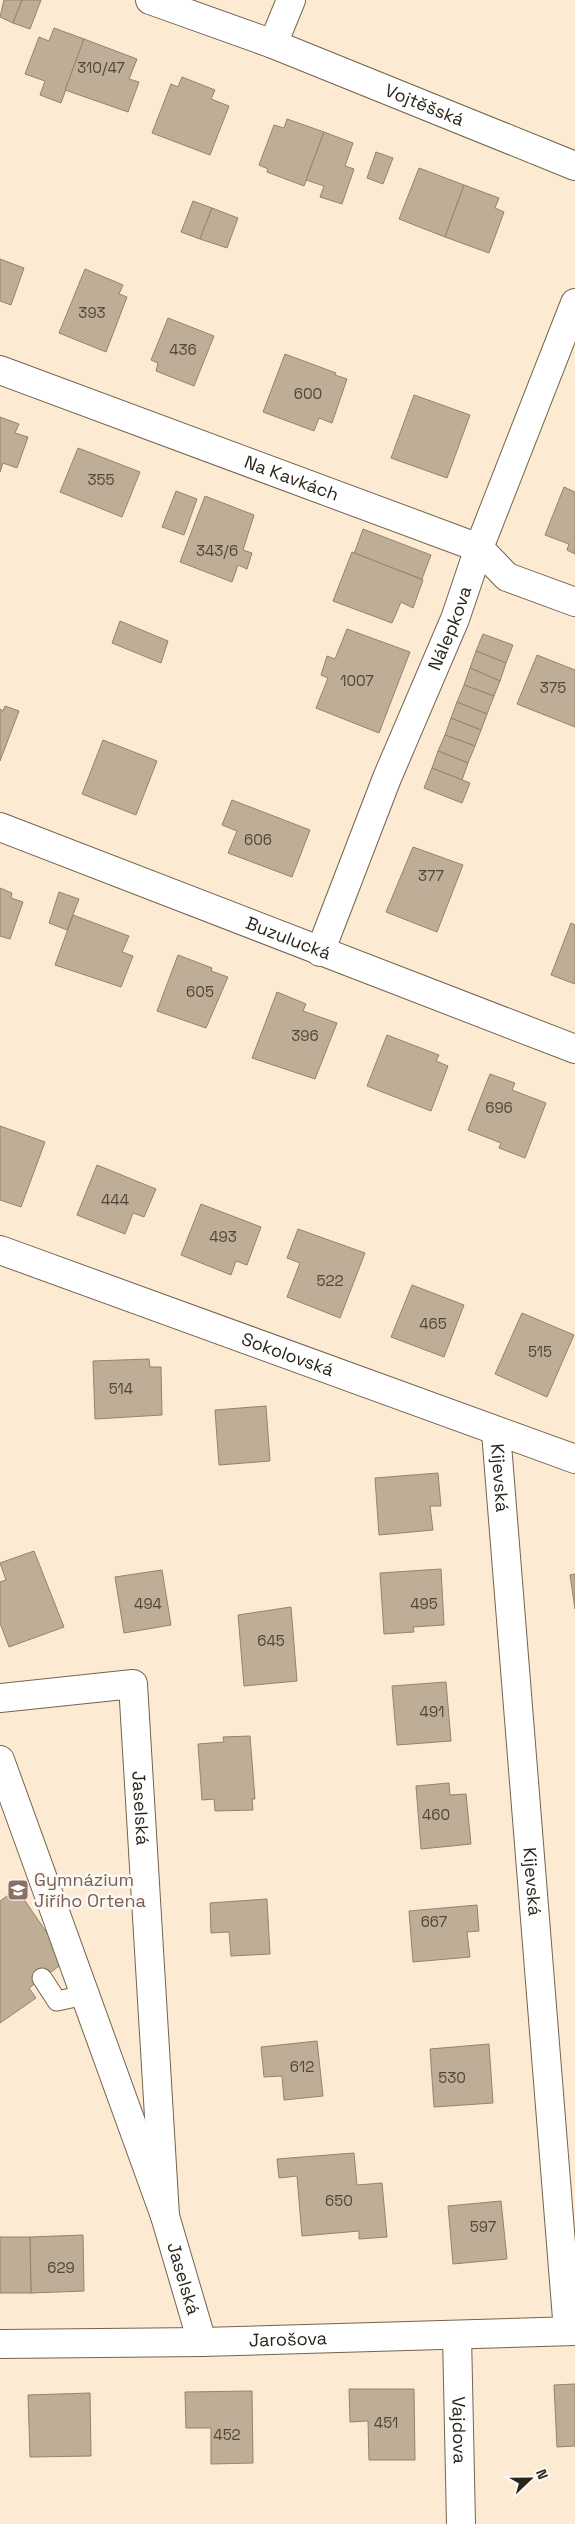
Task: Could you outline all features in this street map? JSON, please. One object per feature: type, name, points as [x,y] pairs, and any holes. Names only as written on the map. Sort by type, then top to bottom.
[{"type":"street","name":"Vojtěšská","points":[[150,0],[273,44],[575,166]]},
{"type":"street","points":[[273,44],[291,0]]},
{"type":"street","name":"Nálepkova","points":[[320,952],[388,778],[455,619],[479,548],[575,303]]},
{"type":"street","name":"Na Kavkách","points":[[0,370],[479,548],[507,577],[575,602]]},
{"type":"street","name":"Buzulucká","points":[[0,827],[575,1049]]},
{"type":"street","name":"Sokolovská","points":[[0,1250],[496,1432],[575,1459]]},
{"type":"street","name":"Kijevská","points":[[496,1432],[571,2331]]},
{"type":"street","name":"Jaselská","points":[[0,1698],[134,1684],[164,2216]]},
{"type":"street","name":"Jaselská","points":[[0,1760],[85,1995],[109,2087],[164,2216],[202,2342]]},
{"type":"street","name":"Jarošova","points":[[0,2344],[202,2342],[571,2331]]},
{"type":"street","name":"Vajdova","points":[[457,2335],[461,2524]]},
{"type":"lane","points":[[42,1978],[57,2002],[85,1995]]},
{"type":"building","points":[[4,0],[22,0],[13,23],[0,17]]},
{"type":"building","points":[[22,0],[41,0],[30,29],[13,23]]},
{"type":"building","points":[[54,28],[84,39],[61,103],[40,95],[45,81],[25,74],[39,37],[49,41]]},
{"type":"building","points":[[84,39],[137,59],[129,79],[139,82],[128,112],[65,90]]},
{"type":"building","points":[[182,77],[215,90],[211,99],[229,106],[210,155],[152,133],[171,84],[178,87]]},
{"type":"building","points":[[287,119],[324,132],[304,186],[267,172],[268,169],[259,165],[274,125],[284,128]]},
{"type":"building","points":[[324,132],[353,143],[345,166],[354,169],[342,204],[320,197],[324,186],[306,180]]},
{"type":"building","points":[[376,152],[393,158],[383,184],[367,178]]},
{"type":"building","points":[[419,168],[464,185],[445,237],[399,219]]},
{"type":"building","points":[[464,185],[499,198],[495,208],[504,212],[489,253],[445,237]]},
{"type":"building","points":[[193,201],[212,208],[200,239],[181,232]]},
{"type":"building","points":[[212,208],[238,218],[227,248],[200,239]]},
{"type":"building","points":[[0,259],[24,268],[11,305],[0,301]]},
{"type":"building","points":[[85,269],[123,285],[119,294],[127,297],[106,352],[59,333]]},
{"type":"building","points":[[168,318],[214,336],[194,386],[156,371],[158,363],[151,360]]},
{"type":"building","points":[[285,354],[347,379],[332,423],[319,418],[314,431],[263,412]]},
{"type":"building","points":[[414,395],[470,415],[447,478],[391,458]]},
{"type":"building","points":[[0,417],[19,424],[15,433],[28,437],[17,468],[3,463],[0,472]]},
{"type":"building","points":[[78,448],[140,472],[122,517],[60,492]]},
{"type":"building","points":[[564,487],[575,492],[575,554],[567,550],[569,544],[545,535]]},
{"type":"building","points":[[176,491],[197,499],[184,535],[162,527]]},
{"type":"building","points":[[205,496],[254,515],[243,550],[252,553],[247,569],[238,565],[232,582],[180,562]]},
{"type":"building","points":[[363,529],[431,555],[422,579],[354,554]]},
{"type":"building","points":[[352,552],[423,580],[413,608],[401,602],[392,623],[333,601]]},
{"type":"building","points":[[120,621],[168,641],[161,663],[112,643]]},
{"type":"building","points":[[347,629],[410,652],[379,733],[316,708],[328,678],[321,675],[327,656],[335,659]]},
{"type":"building","points":[[483,634],[513,645],[506,663],[476,651]]},
{"type":"building","points":[[476,651],[506,663],[500,681],[470,668]]},
{"type":"building","points":[[537,655],[575,670],[575,727],[517,704]]},
{"type":"building","points":[[470,668],[500,681],[494,696],[464,685]]},
{"type":"building","points":[[464,685],[494,696],[487,714],[457,702]]},
{"type":"building","points":[[457,702],[487,714],[481,730],[451,718]]},
{"type":"building","points":[[5,706],[19,711],[0,761],[0,709],[3,711]]},
{"type":"building","points":[[451,718],[481,730],[475,746],[445,735]]},
{"type":"building","points":[[445,735],[475,746],[468,763],[438,751]]},
{"type":"building","points":[[103,740],[157,761],[136,815],[82,794]]},
{"type":"building","points":[[438,751],[468,763],[462,780],[432,768]]},
{"type":"building","points":[[432,768],[470,783],[462,803],[424,788]]},
{"type":"building","points":[[232,800],[310,830],[292,877],[228,853],[237,831],[222,825]]},
{"type":"building","points":[[413,847],[463,865],[437,932],[386,912]]},
{"type":"building","points":[[0,888],[12,893],[11,898],[23,902],[10,939],[0,936]]},
{"type":"building","points":[[59,892],[79,899],[67,930],[49,923]]},
{"type":"building","points":[[73,915],[129,936],[122,952],[133,956],[121,987],[55,965]]},
{"type":"building","points":[[571,923],[575,925],[575,984],[551,975]]},
{"type":"building","points":[[178,955],[212,968],[211,971],[228,977],[206,1028],[157,1011]]},
{"type":"building","points":[[277,992],[306,1004],[303,1011],[337,1023],[315,1079],[252,1058]]},
{"type":"building","points":[[387,1035],[439,1055],[436,1061],[448,1066],[431,1111],[367,1086]]},
{"type":"building","points":[[490,1074],[515,1083],[512,1090],[546,1103],[525,1158],[499,1148],[501,1143],[468,1130]]},
{"type":"building","points":[[0,1126],[45,1142],[21,1207],[0,1200]]},
{"type":"building","points":[[97,1165],[156,1189],[144,1217],[133,1213],[125,1234],[77,1215]]},
{"type":"building","points":[[201,1204],[261,1227],[247,1265],[236,1261],[231,1275],[181,1255]]},
{"type":"building","points":[[298,1229],[365,1253],[340,1318],[287,1297],[300,1263],[287,1258]]},
{"type":"building","points":[[412,1285],[464,1305],[444,1357],[391,1337]]},
{"type":"building","points":[[522,1313],[574,1335],[547,1397],[495,1374]]},
{"type":"building","points":[[149,1359],[150,1367],[161,1367],[162,1415],[95,1419],[93,1361]]},
{"type":"building","points":[[266,1406],[270,1461],[219,1465],[215,1410]]},
{"type":"building","points":[[438,1473],[441,1506],[430,1506],[433,1530],[379,1535],[375,1478]]},
{"type":"building","points":[[34,1551],[64,1627],[9,1647],[0,1623],[0,1582],[6,1580],[0,1563]]},
{"type":"building","points":[[441,1569],[444,1625],[413,1627],[414,1632],[384,1634],[380,1573]]},
{"type":"building","points":[[162,1570],[171,1625],[124,1633],[115,1577]]},
{"type":"building","points":[[575,1574],[575,1609],[570,1575]]},
{"type":"building","points":[[291,1607],[297,1681],[244,1686],[238,1615]]},
{"type":"building","points":[[446,1682],[451,1741],[397,1745],[392,1686]]},
{"type":"building","points":[[250,1736],[255,1799],[252,1799],[253,1810],[215,1811],[214,1799],[202,1800],[198,1744],[224,1742],[223,1737]]},
{"type":"building","points":[[449,1783],[450,1795],[466,1794],[471,1844],[421,1849],[416,1786]]},
{"type":"building","name":"Gymnázium Jiřího Ortena","points":[[17,1889],[66,1961],[29,1988],[36,1998],[0,2023],[0,1901]]},
{"type":"building","points":[[267,1899],[270,1954],[231,1956],[229,1932],[211,1933],[210,1903]]},
{"type":"building","points":[[477,1905],[479,1931],[467,1932],[470,1957],[413,1962],[409,1911]]},
{"type":"building","points":[[317,2041],[323,2096],[284,2100],[282,2076],[264,2077],[261,2047]]},
{"type":"building","points":[[489,2044],[493,2103],[434,2107],[430,2049]]},
{"type":"building","points":[[354,2153],[357,2185],[382,2183],[387,2237],[359,2239],[359,2231],[302,2236],[297,2176],[279,2178],[277,2159]]},
{"type":"building","points":[[501,2201],[507,2259],[453,2264],[448,2206]]},
{"type":"building","points":[[83,2235],[84,2291],[31,2293],[30,2237]]},
{"type":"building","points":[[0,2237],[30,2237],[31,2293],[0,2293]]},
{"type":"building","points":[[575,2384],[575,2446],[557,2447],[554,2385]]},
{"type":"building","points":[[349,2389],[414,2389],[415,2460],[369,2460],[368,2421],[350,2422]]},
{"type":"building","points":[[252,2391],[253,2463],[211,2464],[211,2428],[186,2428],[185,2392]]},
{"type":"building","points":[[90,2393],[91,2456],[30,2457],[28,2395]]},
{"type":"place","name":"Gymnázium Jiřího Ortena","points":[[18,1890]]}]
